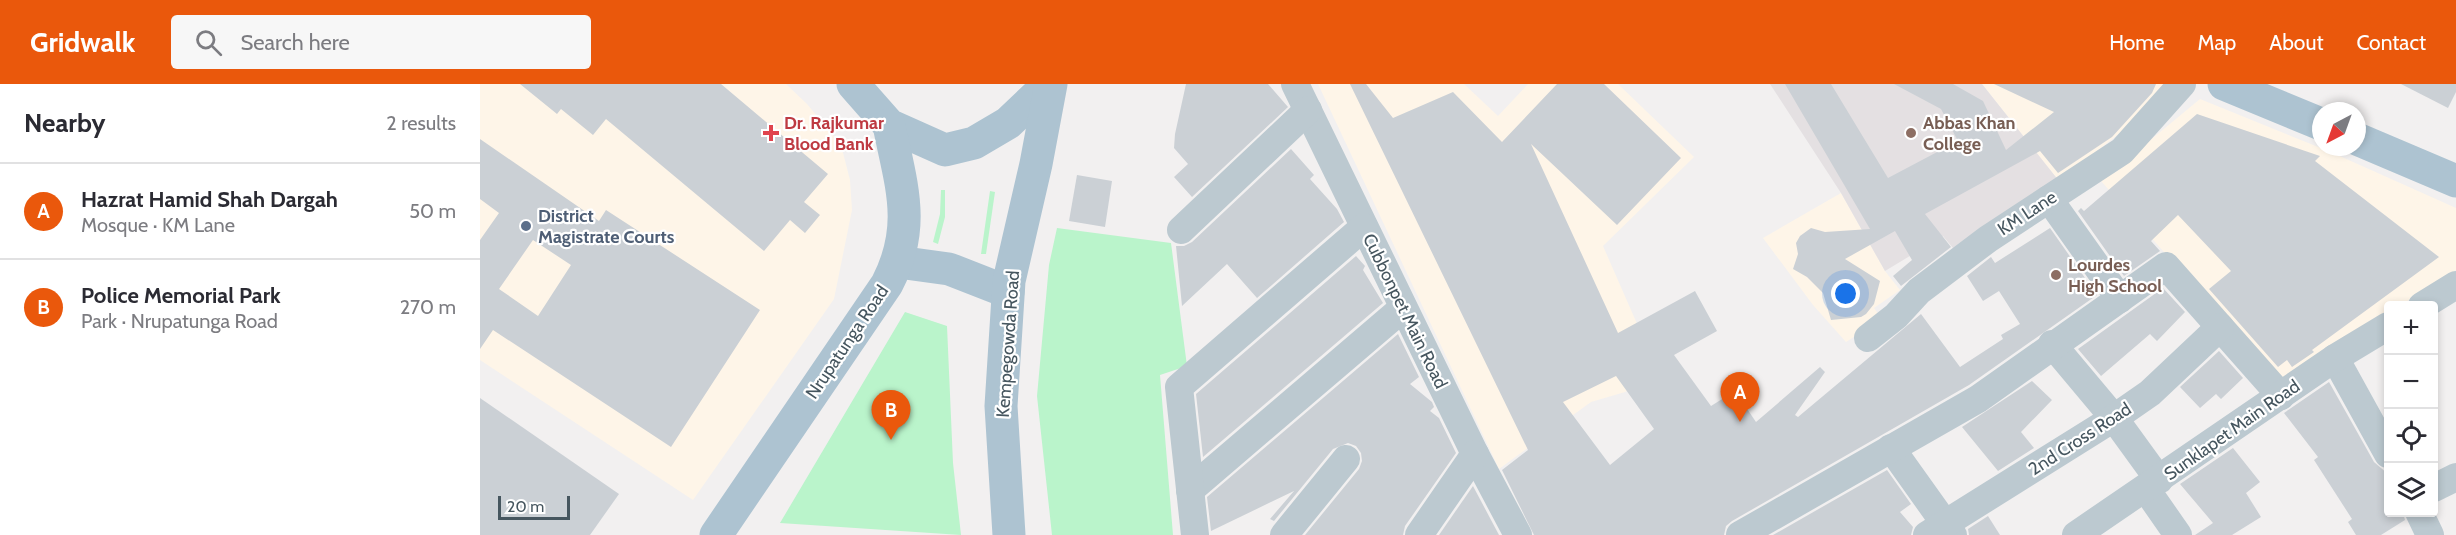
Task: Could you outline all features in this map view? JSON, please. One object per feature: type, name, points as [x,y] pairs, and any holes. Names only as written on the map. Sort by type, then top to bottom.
[{"type":"main road","points":[[853,84],[890,125],[945,150],[956,149],[974,142],[1008,123],[1050,84]]},
{"type":"main road","name":"Kempegowda Road","points":[[1009,535],[1001,406],[1008,292],[1050,84]]},
{"type":"main road","points":[[2224,84],[2312,120]]},
{"type":"main road","name":"Nrupatunga Road","points":[[716,535],[887,284],[898,262],[906,211],[890,125]]},
{"type":"main road","points":[[2366,143],[2456,181]]},
{"type":"main road","points":[[898,262],[949,269],[1008,292]]},
{"type":"street","name":"Cubbonpet Main Road","points":[[1295,84],[1475,454],[1518,535]]},
{"type":"street","name":"KM Lane","points":[[1869,338],[1896,316],[1919,291],[1988,239],[2122,151],[2182,84]]},
{"type":"street","points":[[1181,230],[1308,110]]},
{"type":"street","points":[[2049,199],[2120,299]]},
{"type":"street","points":[[1195,535],[1179,387],[1364,227]]},
{"type":"street","points":[[1740,535],[1978,399],[2166,266],[2281,396]]},
{"type":"street","points":[[2430,301],[2456,285]]},
{"type":"street","points":[[1190,490],[1403,308]]},
{"type":"street","name":"2nd Cross Road","points":[[1942,531],[2150,393],[2220,327]]},
{"type":"street","name":"Sunklapet Main Road","points":[[2078,535],[2336,358],[2384,328]]},
{"type":"street","points":[[2052,345],[2114,418],[2153,484],[2178,535]]},
{"type":"street","points":[[2336,358],[2384,447]]},
{"type":"street","points":[[1891,448],[1942,531]]},
{"type":"street","points":[[1419,535],[1475,454]]},
{"type":"street","points":[[1284,535],[1346,459]]},
{"type":"street","points":[[2438,486],[2456,477]]},
{"type":"shaded area","points":[[480,84],[786,84],[807,104],[841,145],[850,180],[852,210],[834,299],[693,500],[480,360]]},
{"type":"shaded area","points":[[1318,84],[1464,84],[1498,116],[1528,84],[1618,84],[1694,157],[1603,246],[1659,374],[1625,392],[1591,402],[1499,469]]},
{"type":"shaded area","name":"Abbas Khan College","points":[[1770,84],[1982,84],[2059,181],[1958,254],[1943,236],[1885,271],[1841,193]]},
{"type":"shaded area","points":[[1982,84],[2166,84],[2159,102],[2059,181]]},
{"type":"shaded area","points":[[2200,99],[2312,144],[2312,156],[2340,156],[2456,208],[2456,270],[2407,301],[2384,301],[2384,316],[2280,383],[2101,181]]},
{"type":"shaded area","points":[[1841,193],[1885,271],[1900,290],[1874,308],[1882,319],[1846,342],[1813,305],[1763,238]]},
{"type":"green space","points":[[941,190],[945,190],[945,217],[938,244],[933,242],[940,214]]},
{"type":"green space","points":[[990,191],[995,192],[986,254],[981,254]]},
{"type":"green space","points":[[1057,228],[1171,243],[1187,366],[1160,375],[1173,535],[1052,535],[1037,396],[1049,265]]},
{"type":"green space","points":[[905,312],[947,326],[953,463],[961,535],[780,523]]},
{"type":"building","points":[[520,84],[721,84],[828,174],[804,202],[820,215],[805,233],[790,220],[764,251],[606,119],[593,135],[561,109],[557,114]]},
{"type":"building","points":[[1186,84],[1268,84],[1288,107],[1192,197],[1174,177],[1188,164],[1174,148]]},
{"type":"building","points":[[1350,84],[1366,84],[1393,118],[1453,92],[1502,142],[1557,84],[1604,84],[1681,158],[1617,225],[1531,144],[1618,333],[1695,291],[1717,331],[1674,355],[1711,406],[1735,391],[1756,422],[1820,367],[1825,372],[1795,415],[1798,417],[1921,314],[1960,367],[2003,339],[2001,335],[2020,324],[1999,291],[1983,301],[1967,276],[1991,257],[1995,263],[2050,228],[2097,295],[1969,385],[1732,521],[1726,526],[1724,535],[1534,535],[1502,470],[1528,450]],"holes":[[[1616,376],[1654,429],[1610,465],[1563,402]]]},
{"type":"building","points":[[1785,84],[1831,84],[1888,178],[1958,141],[1941,109],[1894,84],[1953,84],[1983,101],[2006,150],[2054,112],[1994,84],[2156,84],[2152,93],[2112,137],[2058,173],[2040,151],[1925,214],[1951,247],[1901,286],[1893,276],[1912,260],[1895,231],[1845,259],[1880,281],[1874,304],[1866,314],[1861,317],[1831,320],[1823,293],[1807,277],[1793,269],[1798,254],[1796,243],[1800,236],[1811,228],[1825,232],[1870,229]]},
{"type":"building","points":[[2401,84],[2456,84],[2456,92],[2448,108]]},
{"type":"building","points":[[2197,114],[2312,153],[2312,156],[2320,156],[2315,161],[2439,257],[2312,350],[2314,352],[2292,367],[2287,360],[2278,367],[2209,289],[2231,271],[2178,215],[2151,241],[2160,251],[2124,276],[2078,211],[2081,208],[2084,211]]},
{"type":"building","points":[[480,139],[599,221],[606,210],[760,310],[671,447],[493,330],[480,349],[480,240],[499,213],[480,199]],"holes":[[[533,240],[571,265],[538,316],[499,289]]]},
{"type":"building","points":[[1291,149],[1314,175],[1310,179],[1337,209],[1344,222],[1257,298],[1227,264],[1182,306],[1176,246],[1184,246],[1192,242]]},
{"type":"building","points":[[1077,175],[1112,181],[1105,227],[1069,221]]},
{"type":"building","points":[[1356,256],[1365,266],[1363,270],[1383,303],[1203,457],[1196,394]]},
{"type":"building","points":[[2163,288],[2185,312],[2157,341],[2150,334],[2101,376],[2078,349]]},
{"type":"building","points":[[1398,334],[1419,377],[1410,384],[1432,402],[1434,407],[1430,411],[1439,418],[1456,453],[1405,526],[1403,535],[1305,535],[1359,469],[1362,461],[1361,453],[1356,446],[1348,443],[1333,449],[1274,521],[1270,519],[1294,491],[1211,531],[1207,497]]},
{"type":"building","points":[[2219,351],[2243,378],[2221,399],[2216,394],[2200,408],[2180,387]]},
{"type":"building","points":[[2032,381],[2052,400],[2021,432],[2034,448],[1998,471],[1962,427]]},
{"type":"building","points":[[2329,382],[2374,462],[2384,471],[2384,517],[2404,517],[2405,520],[2381,535],[2356,535],[2348,522],[2352,519],[2314,460],[2318,457],[2284,413]]},
{"type":"building","points":[[480,398],[619,494],[590,535],[480,535]]},
{"type":"building","points":[[2233,448],[2260,482],[2246,493],[2261,517],[2232,535],[2195,535],[2213,523],[2180,484]]},
{"type":"building","points":[[1887,470],[1911,504],[1900,512],[1913,527],[1911,535],[1773,535]]},
{"type":"building","points":[[1473,486],[1499,535],[1439,535]]},
{"type":"building","points":[[1988,516],[2000,535],[1969,535],[1968,529]]},
{"type":"place","name":"Dr. Rajkumar Blood Bank","points":[[771,133]]},
{"type":"place","name":"Abbas Khan College","points":[[1911,133]]},
{"type":"place","name":"District Magistrate Courts","points":[[526,226]]},
{"type":"place","name":"Lourdes High School","points":[[2056,275]]},
{"type":"place","name":"Hazrat Hamid Shah Dargah","points":[[1740,422]]},
{"type":"place","name":"Police Memorial Park","points":[[891,440]]}]
